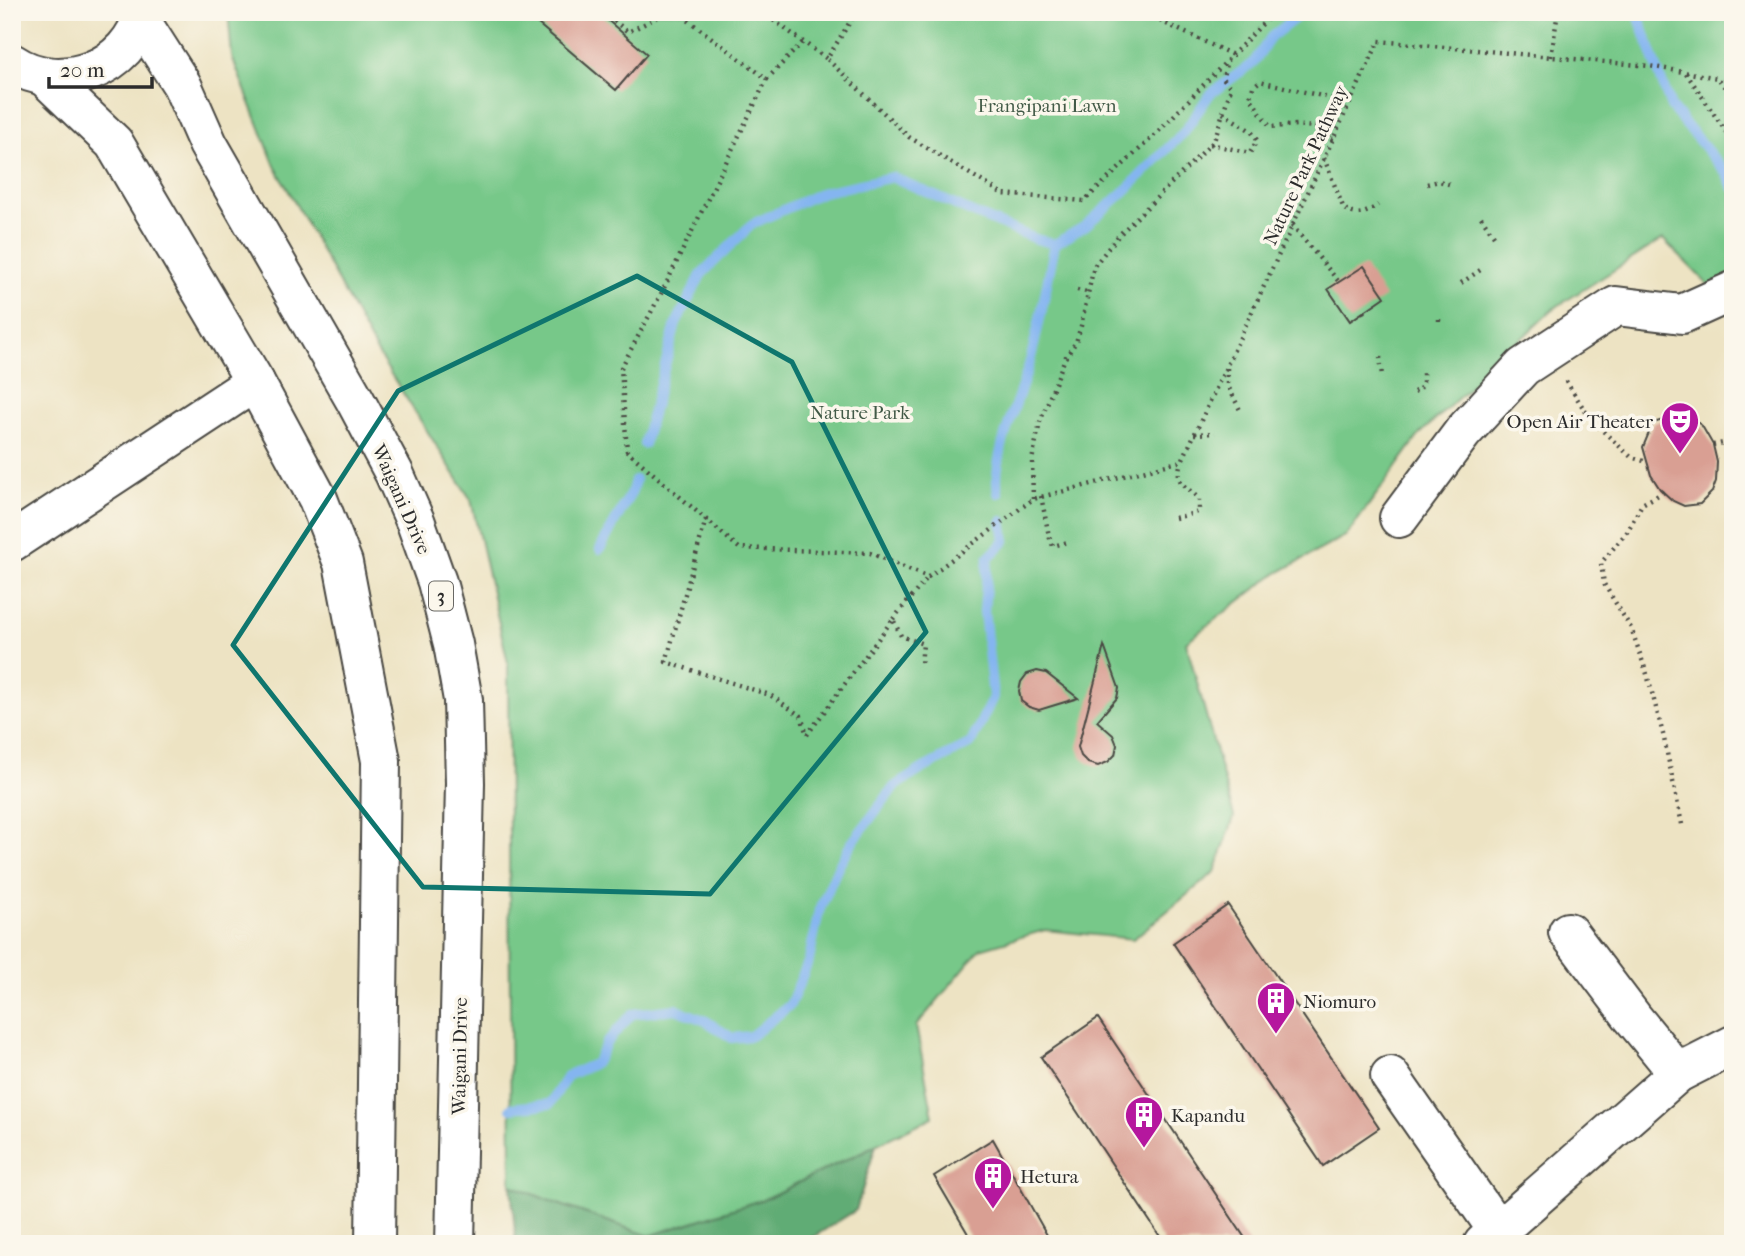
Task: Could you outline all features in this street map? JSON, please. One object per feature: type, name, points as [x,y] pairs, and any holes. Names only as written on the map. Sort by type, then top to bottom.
[{"type":"main road","points":[[29,70],[75,77],[103,66],[126,47],[142,17]]},
{"type":"main road","name":"Waigani Drive","points":[[142,17],[182,85],[208,144],[394,473],[438,582],[463,700],[465,783],[455,1244]]},
{"type":"main road","points":[[29,70],[114,143],[255,382],[318,499],[344,563],[381,761],[375,1244]]},
{"type":"main road","points":[[1399,517],[1463,432],[1523,367],[1616,306],[1682,314],[1733,291]]},
{"type":"main road","points":[[12,542],[255,382]]},
{"type":"main road","points":[[1568,932],[1678,1073]]},
{"type":"main road","points":[[1390,1076],[1490,1237],[1678,1073],[1733,1045]]},
{"type":"path","points":[[603,12],[628,32],[668,12]]},
{"type":"path","points":[[677,12],[767,79]]},
{"type":"path","points":[[762,12],[827,59],[909,137],[1003,194],[1084,201],[1157,133],[1275,12]]},
{"type":"path","points":[[827,59],[856,12]]},
{"type":"path","points":[[1141,12],[1233,55]]},
{"type":"path","points":[[1551,57],[1558,12]]},
{"type":"path","name":"Nature Park Pathway","points":[[1182,461],[1379,41],[1648,66],[1718,78],[1732,98]]},
{"type":"path","points":[[803,43],[767,79],[662,292],[621,368],[627,451],[739,548],[870,553],[928,577]]},
{"type":"path","points":[[1033,499],[1032,460],[1040,422],[1065,358],[1079,334],[1094,266],[1119,235],[1214,141],[1231,88],[1223,78],[1227,62]]},
{"type":"path","points":[[1686,73],[1733,142]]},
{"type":"path","points":[[1332,139],[1328,138],[1330,129],[1297,125],[1270,127],[1251,97],[1254,87],[1261,81],[1350,103]]},
{"type":"path","points":[[1210,144],[1250,153],[1257,140],[1251,131],[1223,113]]},
{"type":"path","points":[[1324,157],[1343,207],[1348,212],[1358,215],[1378,205]]},
{"type":"path","points":[[1427,184],[1438,181],[1449,184]]},
{"type":"path","points":[[1481,217],[1494,236]]},
{"type":"path","points":[[1292,225],[1339,282]]},
{"type":"path","points":[[1461,283],[1482,269]]},
{"type":"path","points":[[1077,290],[1087,292]]},
{"type":"path","points":[[1546,352],[1591,419],[1631,457],[1647,462]]},
{"type":"path","points":[[1380,357],[1382,376]]},
{"type":"path","points":[[1228,363],[1227,384],[1240,410]]},
{"type":"path","points":[[1413,391],[1420,389],[1423,369]]},
{"type":"path","points":[[1194,434],[1215,433]]},
{"type":"path","points":[[1713,445],[1733,441]]},
{"type":"path","points":[[706,519],[666,662],[770,695],[801,716],[807,735],[893,619],[928,577],[1002,521],[1041,496],[1182,461]]},
{"type":"path","points":[[1175,518],[1199,512],[1199,499],[1181,484],[1177,475],[1182,461]]},
{"type":"path","points":[[1664,492],[1642,504],[1627,532],[1601,563],[1604,584],[1631,628],[1647,674],[1683,829]]},
{"type":"path","points":[[1041,496],[1053,546],[1068,542]]},
{"type":"path","points":[[893,619],[901,636],[923,644],[921,664]]},
{"type":"highlighted area","points":[[637,276],[792,362],[926,632],[710,894],[423,887],[233,645],[398,391]]},
{"type":"green space","name":"Nature Park","points":[[228,12],[1733,12],[1733,290],[1720,297],[1663,239],[1553,309],[1420,434],[1347,535],[1272,576],[1186,642],[1234,817],[1215,872],[1133,939],[1045,930],[980,949],[916,1026],[933,1117],[767,1198],[649,1236],[511,1185],[508,663],[471,500],[375,349],[275,166],[232,57]]},
{"type":"green space","points":[[876,1145],[856,1210],[802,1244],[516,1244],[511,1185],[650,1236],[767,1198]]},
{"type":"building","points":[[524,12],[598,12],[647,54],[616,90]]},
{"type":"building","points":[[1364,266],[1385,297],[1350,321],[1328,289]]},
{"type":"building","name":"Open Air Theater","points":[[1686,413],[1702,426],[1713,445],[1717,462],[1716,481],[1712,492],[1700,504],[1684,506],[1673,501],[1660,489],[1651,475],[1643,447],[1653,423]]},
{"type":"building","points":[[1104,646],[1119,688],[1117,698],[1097,721],[1113,735],[1117,745],[1115,755],[1098,766],[1088,763],[1081,756],[1078,747]]},
{"type":"building","points":[[1037,671],[1046,673],[1078,698],[1039,710],[1029,707],[1021,701],[1021,682],[1027,674]]},
{"type":"building","name":"Niomuro","points":[[1228,905],[1379,1128],[1323,1166],[1173,943]]},
{"type":"building","name":"Kapandu","points":[[1098,1018],[1249,1244],[1165,1244],[1041,1057]]},
{"type":"building","name":"Hetura","points":[[993,1139],[1052,1244],[974,1244],[934,1176]]},
{"type":"waterway","points":[[998,493],[997,478],[1002,445],[1030,361],[1055,244],[1085,226],[1123,193],[1184,132],[1210,94],[1253,63],[1271,37],[1303,12]]},
{"type":"waterway","points":[[1637,12],[1671,107],[1726,173],[1733,187]]},
{"type":"waterway","points":[[644,444],[676,324],[701,275],[752,224],[823,192],[893,177],[973,213],[1055,244]]},
{"type":"waterway","points":[[600,549],[632,491],[635,480]]},
{"type":"waterway","points":[[511,1108],[550,1104],[567,1076],[596,1063],[607,1042],[632,1014],[676,1009],[706,1021],[732,1038],[751,1036],[790,1005],[809,960],[819,911],[851,844],[894,787],[971,743],[993,697],[984,611],[988,558],[1005,541],[1002,521]]},
{"type":"place","name":"Open Air Theater","points":[[1680,455]]},
{"type":"place","name":"Niomuro","points":[[1276,1035]]},
{"type":"place","name":"Kapandu","points":[[1144,1149]]},
{"type":"place","name":"Hetura","points":[[993,1210]]},
{"type":"park label","name":"Frangipani Lawn","points":[[1047,105]]}]
